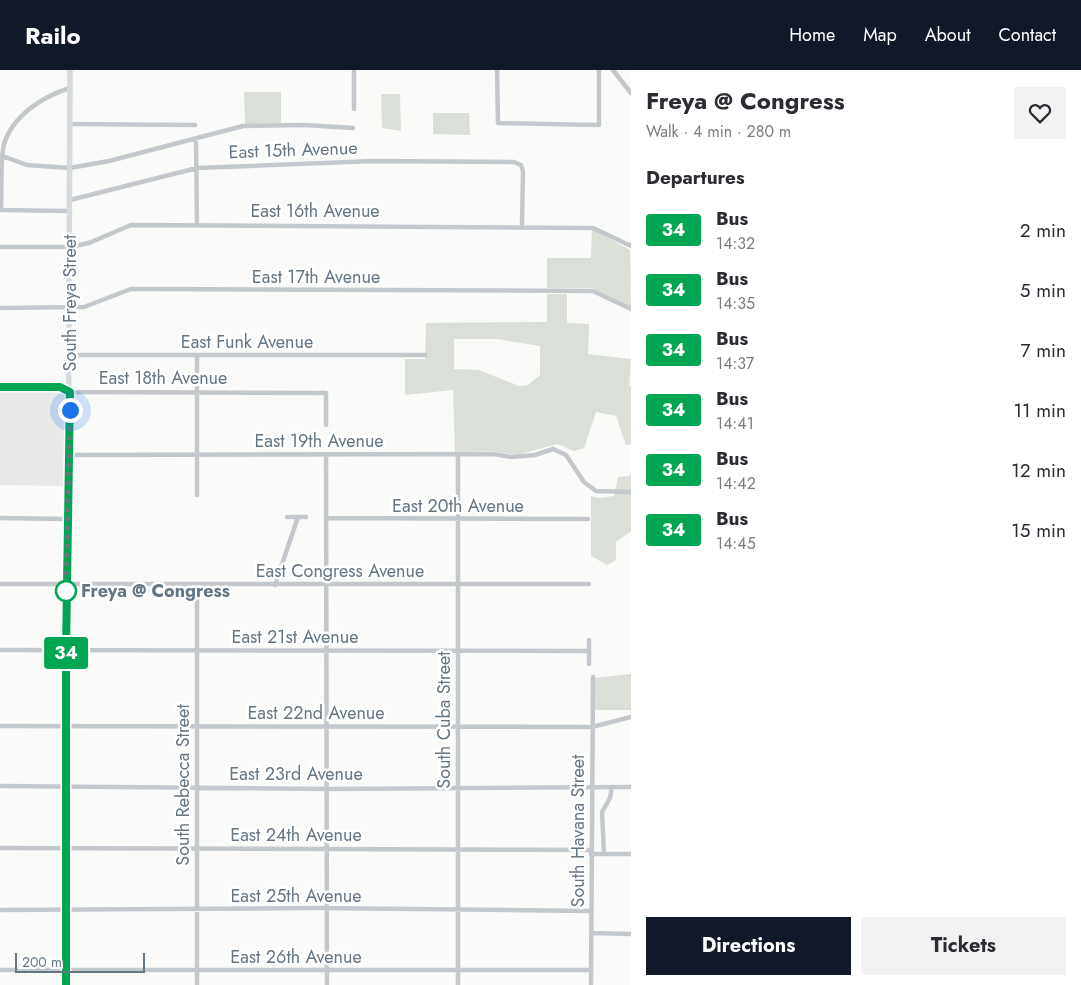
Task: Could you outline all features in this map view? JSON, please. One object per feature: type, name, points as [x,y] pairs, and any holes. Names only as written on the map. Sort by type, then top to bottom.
[{"type":"main road","name":"South Freya Street","points":[[66,985],[66,584],[70,392],[70,70]]},
{"type":"street","points":[[354,70],[354,109]]},
{"type":"street","points":[[497,70],[498,123],[599,125],[600,70]]},
{"type":"street","points":[[613,70],[631,93]]},
{"type":"street","points":[[70,88],[49,95],[31,108],[13,126],[3,144],[1,155],[2,210],[70,211]]},
{"type":"street","points":[[70,124],[195,125]]},
{"type":"street","points":[[1,155],[27,165],[70,168],[109,161],[196,139],[219,131],[258,125],[353,128]]},
{"type":"street","points":[[196,139],[198,225]]},
{"type":"street","name":"East 15th Avenue","points":[[70,200],[197,168],[373,161],[514,162],[521,165],[523,171],[522,226]]},
{"type":"street","name":"East 16th Avenue","points":[[0,247],[70,247],[89,243],[131,225],[522,226],[593,228],[631,246]]},
{"type":"street","name":"East 17th Avenue","points":[[0,308],[84,307],[131,289],[152,289],[593,292],[631,309]]},
{"type":"street","name":"East Funk Avenue","points":[[70,355],[424,355]]},
{"type":"street","points":[[197,356],[197,495]]},
{"type":"street","name":"East 18th Avenue","points":[[0,387],[60,387],[70,392],[326,393],[326,425]]},
{"type":"street","name":"East 19th Avenue","points":[[69,455],[519,456],[535,455],[553,448],[566,455],[584,482],[596,491],[631,492]]},
{"type":"street","name":"South Cuba Street","points":[[458,455],[458,985]]},
{"type":"street","points":[[326,456],[327,985]]},
{"type":"street","points":[[287,517],[306,517]]},
{"type":"street","points":[[275,585],[298,517]]},
{"type":"street","points":[[0,518],[67,519]]},
{"type":"street","name":"East 20th Avenue","points":[[327,518],[588,519]]},
{"type":"street","name":"East Congress Avenue","points":[[0,584],[589,584]]},
{"type":"street","name":"South Rebecca Street","points":[[197,584],[197,985]]},
{"type":"street","points":[[589,640],[589,664]]},
{"type":"street","name":"East 21st Avenue","points":[[0,650],[589,651]]},
{"type":"street","name":"South Havana Street","points":[[591,985],[593,677]]},
{"type":"street","name":"East 22nd Avenue","points":[[0,726],[592,727],[631,717]]},
{"type":"street","name":"East 23rd Avenue","points":[[0,786],[327,789],[631,787]]},
{"type":"street","points":[[604,854],[602,812],[610,798],[612,787]]},
{"type":"street","name":"East 24th Avenue","points":[[0,848],[458,849],[631,854]]},
{"type":"street","name":"East 25th Avenue","points":[[0,910],[591,911]]},
{"type":"street","points":[[591,933],[631,934]]},
{"type":"street","name":"East 26th Avenue","points":[[0,970],[592,970]]},
{"type":"shaded area","points":[[244,92],[281,92],[281,123],[245,124]]},
{"type":"shaded area","points":[[381,94],[400,94],[401,131],[382,128]]},
{"type":"shaded area","points":[[433,113],[469,113],[470,135],[433,134]]},
{"type":"shaded area","points":[[592,229],[630,250],[631,307],[592,288],[547,288],[547,258],[591,258]]},
{"type":"shaded area","points":[[547,294],[567,294],[567,323],[589,324],[588,354],[631,359],[629,386],[631,386],[631,444],[626,445],[616,416],[596,412],[584,448],[574,451],[557,444],[517,455],[491,451],[455,452],[453,390],[405,395],[405,359],[425,359],[426,323],[547,322]],"holes":[[[454,339],[497,339],[540,346],[540,375],[528,385],[519,386],[479,370],[454,369]]]},
{"type":"shaded area","points":[[0,390],[66,390],[65,486],[0,485]]},
{"type":"shaded area","points":[[631,474],[631,531],[616,542],[616,560],[607,565],[591,556],[591,496],[599,498],[614,496],[618,477]]},
{"type":"shaded area","points":[[631,674],[631,710],[595,710],[595,678]]},
{"type":"bus line","name":"34","points":[[0,387],[60,387],[70,392],[66,651],[66,985]]},
{"type":"place","name":"Freya @ Congress","points":[[66,591]]},
{"type":"route","points":[[66,591],[70,410]]}]
